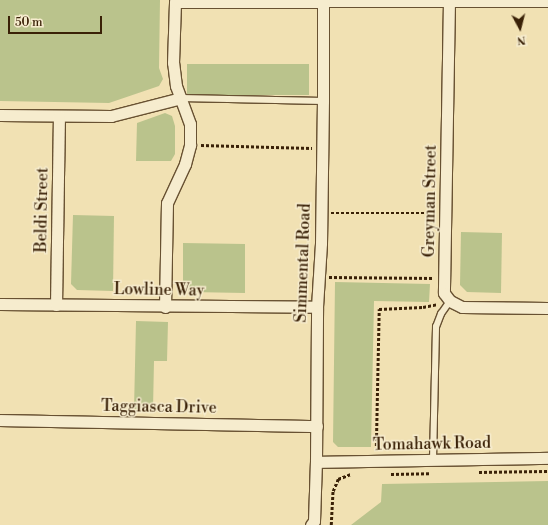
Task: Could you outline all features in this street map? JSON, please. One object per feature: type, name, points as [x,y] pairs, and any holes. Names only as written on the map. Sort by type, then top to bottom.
[{"type":"street","name":"Simmental Road","points":[[311,525],[314,521],[316,462],[317,307],[321,213],[323,101],[323,1]]},
{"type":"street","name":"Greyman Street","points":[[449,1],[447,213],[444,293],[450,301]]},
{"type":"street","points":[[165,307],[167,203],[185,164],[190,145],[190,124],[176,86],[173,63],[175,2],[548,1]]},
{"type":"street","points":[[0,115],[111,116],[181,98]]},
{"type":"street","name":"Beldi Street","points":[[56,305],[59,116]]},
{"type":"street","points":[[450,301],[462,307],[548,308]]},
{"type":"street","name":"Lowline Way","points":[[0,304],[165,307],[317,307]]},
{"type":"street","name":"Taggiasca Drive","points":[[0,420],[316,426]]},
{"type":"street","name":"Tomahawk Road","points":[[316,462],[548,458]]},
{"type":"lane","points":[[181,98],[323,101]]},
{"type":"lane","points":[[432,460],[436,327],[441,314],[450,301]]},
{"type":"path","points":[[190,145],[322,148]]},
{"type":"path","points":[[321,213],[447,213]]},
{"type":"path","points":[[319,277],[444,278]]},
{"type":"path","points":[[376,461],[379,309],[423,307]]},
{"type":"path","points":[[472,470],[485,473],[548,471]]},
{"type":"path","points":[[331,525],[333,491],[338,480],[352,473]]},
{"type":"path","points":[[383,474],[434,473]]},
{"type":"green space","points":[[0,0],[160,0],[159,68],[163,79],[159,86],[109,103],[0,101]]},
{"type":"green space","points":[[187,64],[309,64],[309,95],[187,95]]},
{"type":"green space","points":[[165,113],[172,116],[175,126],[175,154],[171,161],[136,161],[137,123]]},
{"type":"green space","points":[[73,215],[114,216],[113,291],[77,290],[71,284]]},
{"type":"green space","points":[[461,232],[502,233],[501,293],[467,292],[460,285]]},
{"type":"green space","points":[[183,243],[245,244],[245,293],[190,292],[183,284]]},
{"type":"green space","points":[[335,282],[430,284],[429,302],[374,301],[371,447],[338,447],[333,442]]},
{"type":"green space","points":[[136,321],[168,322],[167,361],[154,361],[153,409],[134,409]]},
{"type":"green space","points":[[548,481],[548,525],[351,525],[381,502],[382,484]]}]
